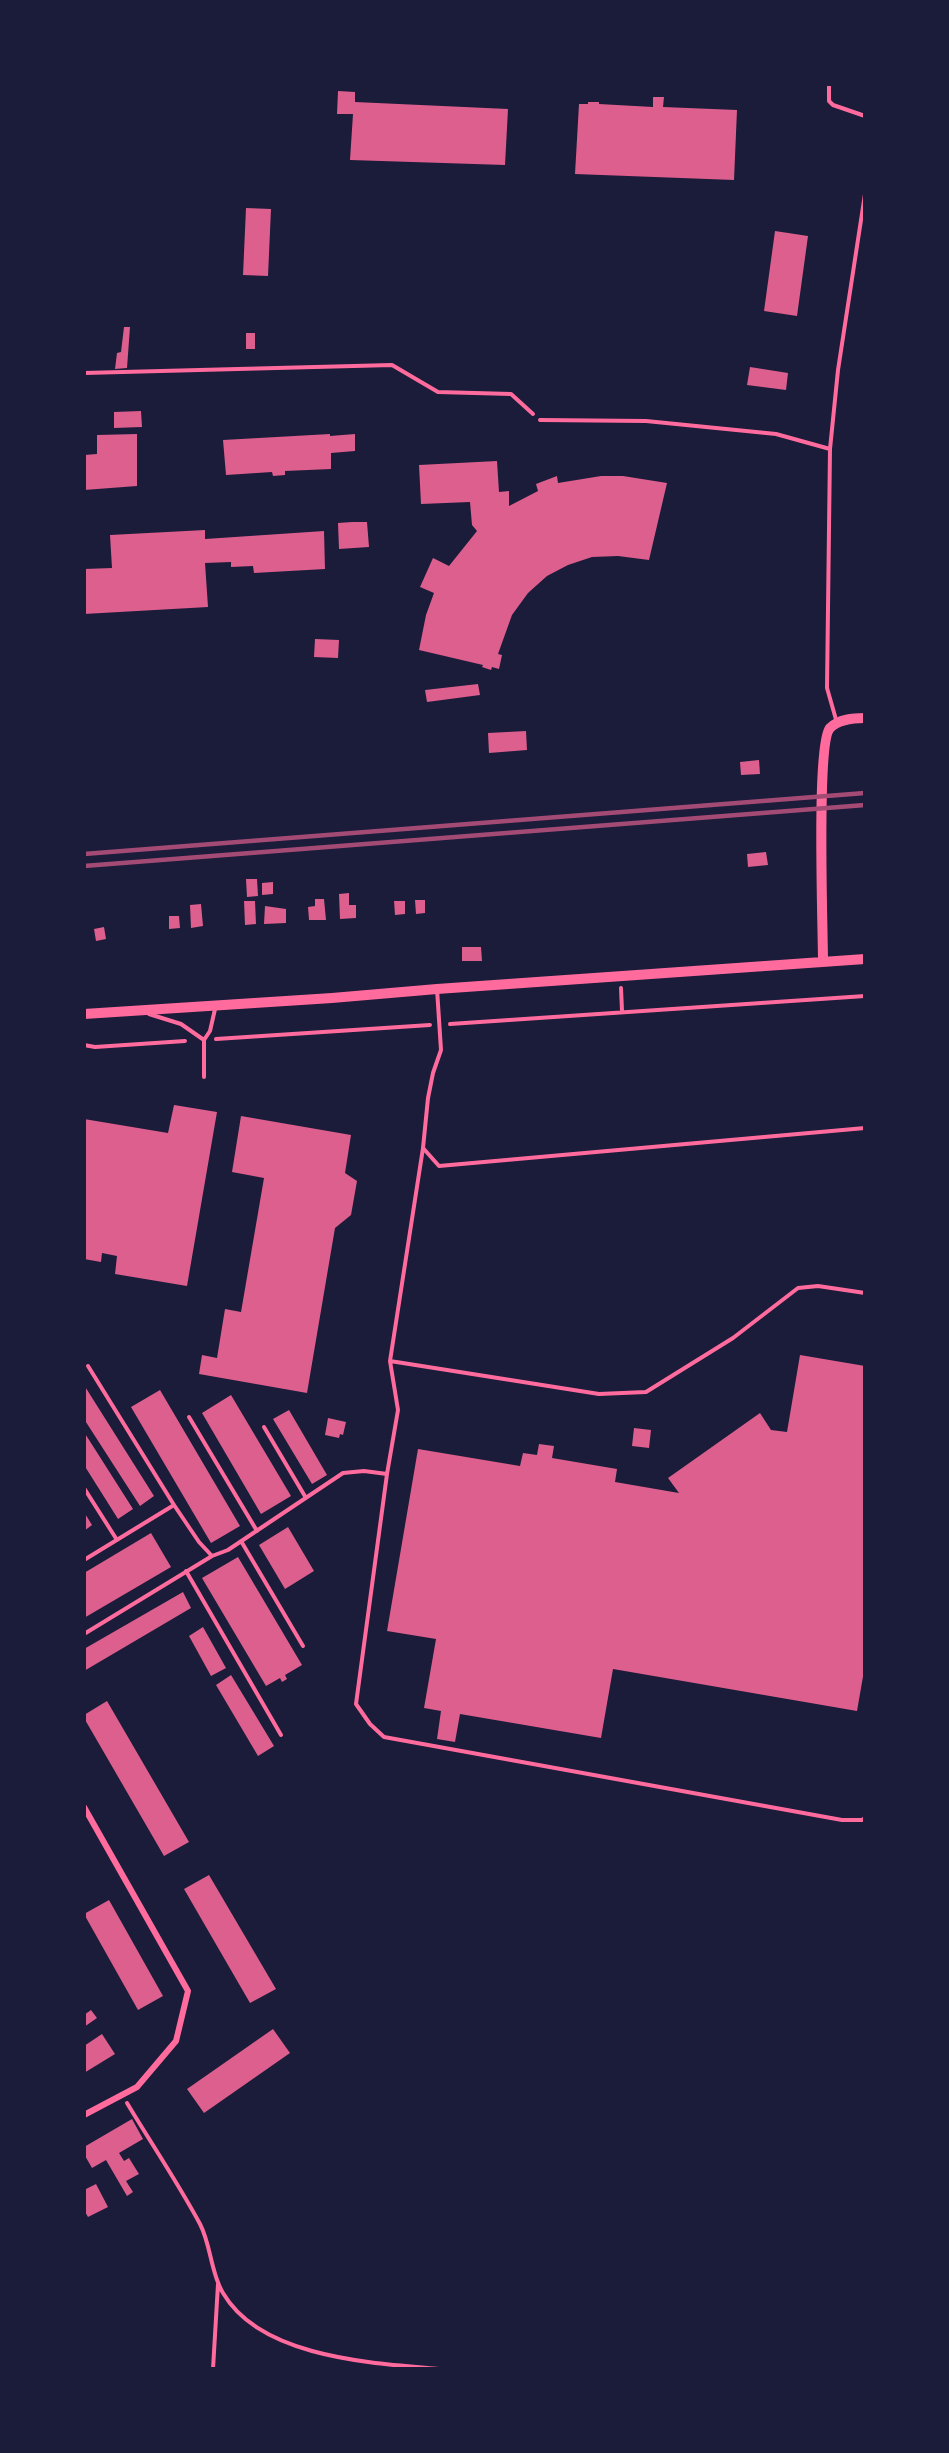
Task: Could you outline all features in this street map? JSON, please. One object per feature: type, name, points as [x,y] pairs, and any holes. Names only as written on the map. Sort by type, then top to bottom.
[{"type":"street","points":[[823,962],[822,764],[827,734],[837,723],[865,718]]},
{"type":"street","points":[[84,1014],[865,959]]},
{"type":"street","points":[[84,1807],[188,1991],[176,2041],[137,2087],[84,2115]]},
{"type":"lane","points":[[828,84],[829,101],[833,105],[865,116]]},
{"type":"lane","points":[[837,723],[826,688],[830,449],[838,370],[865,194]]},
{"type":"lane","points":[[540,420],[646,421],[776,434],[830,449]]},
{"type":"lane","points":[[436,989],[441,1050],[433,1073],[390,1361],[398,1410],[387,1474],[356,1704],[370,1724],[384,1737],[842,1820],[865,1818]]},
{"type":"lane","points":[[204,1077],[204,1040],[210,1031],[215,1005]]},
{"type":"lane","points":[[140,1009],[160,1019],[181,1024],[204,1040]]},
{"type":"lane","points":[[423,1148],[439,1166],[865,1128]]},
{"type":"lane","points":[[390,1361],[599,1394],[646,1392],[733,1338],[798,1288],[818,1286],[865,1293]]},
{"type":"lane","points":[[88,1366],[174,1505],[199,1542],[212,1556]]},
{"type":"lane","points":[[189,1417],[257,1531]]},
{"type":"lane","points":[[264,1427],[306,1498]]},
{"type":"lane","points":[[84,1634],[186,1571],[228,1550],[343,1473],[364,1471],[387,1474]]},
{"type":"lane","points":[[84,1488],[117,1540]]},
{"type":"lane","points":[[84,1560],[174,1505]]},
{"type":"lane","points":[[241,1541],[303,1646]]},
{"type":"lane","points":[[186,1571],[281,1735]]},
{"type":"path","points":[[84,373],[392,365],[438,392],[511,394],[540,420]]},
{"type":"path","points":[[621,977],[622,1011]]},
{"type":"path","points":[[84,1045],[95,1047],[865,996]]},
{"type":"path","points":[[122,2095],[201,2227],[222,2292],[239,2313],[256,2327],[297,2346],[390,2364],[439,2369]]},
{"type":"path","points":[[213,2369],[219,2280]]},
{"type":"building","points":[[338,91],[355,92],[355,102],[508,109],[505,165],[350,160],[353,114],[337,114]]},
{"type":"building","points":[[653,97],[664,97],[663,107],[737,110],[734,180],[575,174],[579,104],[599,102],[599,104],[653,107]]},
{"type":"building","points":[[246,208],[271,209],[268,276],[243,275]]},
{"type":"building","points":[[775,231],[808,236],[797,316],[764,311]]},
{"type":"building","points":[[124,327],[130,327],[127,368],[115,369],[117,353],[121,352]]},
{"type":"building","points":[[246,333],[255,333],[255,349],[246,349]]},
{"type":"building","points":[[750,367],[788,373],[786,390],[747,385]]},
{"type":"building","points":[[141,411],[142,427],[114,428],[114,412]]},
{"type":"building","points":[[137,434],[137,486],[84,490],[84,455],[97,454],[97,435]]},
{"type":"building","points":[[330,434],[330,436],[355,434],[355,451],[331,453],[331,469],[285,471],[285,475],[273,476],[272,472],[226,475],[223,440]]},
{"type":"building","points":[[497,461],[499,492],[509,491],[509,506],[538,491],[536,484],[557,476],[558,483],[601,476],[623,476],[667,483],[649,560],[618,556],[592,557],[568,565],[547,576],[528,593],[512,615],[498,654],[502,655],[499,669],[492,667],[491,670],[482,667],[483,665],[419,650],[426,615],[434,593],[420,587],[433,558],[449,566],[477,531],[472,525],[470,502],[421,504],[419,465]]},
{"type":"building","points":[[367,522],[369,547],[339,549],[338,523]]},
{"type":"building","points":[[205,530],[205,539],[324,531],[325,569],[254,573],[253,566],[231,567],[231,562],[205,563],[208,607],[84,614],[84,569],[112,568],[110,535]]},
{"type":"building","points":[[315,639],[339,640],[338,658],[314,657]]},
{"type":"building","points":[[478,684],[480,695],[427,702],[425,690]]},
{"type":"building","points":[[526,731],[527,750],[489,753],[488,733]]},
{"type":"building","points":[[759,760],[760,774],[741,775],[740,762]]},
{"type":"building","points":[[766,852],[768,865],[748,867],[747,854]]},
{"type":"building","points":[[246,879],[257,879],[258,896],[247,897]]},
{"type":"building","points":[[273,882],[273,894],[262,895],[262,883]]},
{"type":"building","points":[[349,893],[349,905],[356,905],[356,918],[340,919],[339,894]]},
{"type":"building","points":[[315,899],[324,899],[326,920],[309,920],[308,907],[315,906]]},
{"type":"building","points":[[415,900],[425,900],[425,913],[416,914]]},
{"type":"building","points":[[244,901],[255,901],[256,924],[245,925]]},
{"type":"building","points":[[394,901],[405,901],[405,914],[395,915]]},
{"type":"building","points":[[201,904],[203,926],[191,928],[190,905]]},
{"type":"building","points":[[265,906],[286,909],[286,923],[264,924]]},
{"type":"building","points":[[169,916],[179,916],[180,928],[169,929]]},
{"type":"building","points":[[104,927],[106,939],[96,941],[94,929]]},
{"type":"building","points":[[462,947],[481,947],[482,961],[462,961]]},
{"type":"building","points":[[174,1105],[217,1112],[187,1286],[115,1274],[117,1256],[102,1253],[101,1262],[84,1259],[84,1119],[168,1133]]},
{"type":"building","points":[[241,1116],[351,1135],[345,1173],[357,1181],[351,1215],[335,1228],[307,1393],[199,1374],[202,1355],[217,1358],[225,1309],[241,1312],[264,1178],[232,1172]]},
{"type":"building","points":[[800,1355],[865,1366],[865,1665],[857,1711],[613,1669],[601,1738],[460,1714],[455,1742],[437,1739],[441,1711],[424,1708],[436,1639],[387,1631],[418,1449],[520,1466],[523,1453],[537,1455],[539,1444],[554,1446],[552,1458],[617,1469],[615,1482],[679,1493],[668,1478],[760,1413],[771,1430],[787,1432]]},
{"type":"building","points":[[84,1385],[154,1496],[140,1506],[84,1419]]},
{"type":"building","points":[[160,1390],[240,1526],[211,1543],[131,1407]]},
{"type":"building","points":[[231,1395],[291,1496],[261,1514],[202,1413]]},
{"type":"building","points":[[289,1410],[327,1475],[312,1484],[273,1419]]},
{"type":"building","points":[[328,1418],[346,1422],[343,1435],[340,1434],[339,1438],[325,1435]]},
{"type":"building","points":[[634,1428],[651,1430],[649,1448],[632,1446]]},
{"type":"building","points":[[84,1432],[133,1509],[118,1519],[84,1465]]},
{"type":"building","points":[[84,1512],[92,1525],[84,1531]]},
{"type":"building","points":[[288,1527],[314,1571],[285,1589],[259,1545]]},
{"type":"building","points":[[151,1533],[171,1567],[84,1618],[84,1573]]},
{"type":"building","points":[[238,1557],[302,1665],[285,1675],[287,1679],[282,1682],[280,1678],[266,1686],[202,1578]]},
{"type":"building","points":[[183,1592],[191,1608],[84,1671],[84,1649]]},
{"type":"building","points":[[203,1627],[226,1668],[211,1676],[189,1636]]},
{"type":"building","points":[[231,1675],[274,1746],[258,1756],[216,1685]]},
{"type":"building","points":[[107,1701],[189,1842],[164,1856],[84,1718],[84,1715]]},
{"type":"building","points":[[209,1875],[276,1989],[250,2003],[184,1889]]},
{"type":"building","points":[[109,1900],[163,1996],[138,2010],[84,1914]]},
{"type":"building","points":[[91,2010],[97,2018],[84,2027],[84,2015]]},
{"type":"building","points":[[273,2029],[290,2053],[204,2113],[187,2089]]},
{"type":"building","points":[[102,2034],[115,2054],[84,2073],[84,2046]]},
{"type":"building","points":[[132,2119],[143,2139],[119,2153],[124,2161],[129,2158],[139,2174],[126,2181],[133,2192],[127,2196],[106,2160],[92,2168],[84,2154],[84,2147]]},
{"type":"building","points":[[96,2184],[108,2207],[88,2217],[84,2210],[84,2190]]},
{"type":"railway","points":[[84,854],[865,793]]},
{"type":"railway","points":[[84,866],[865,805]]}]
